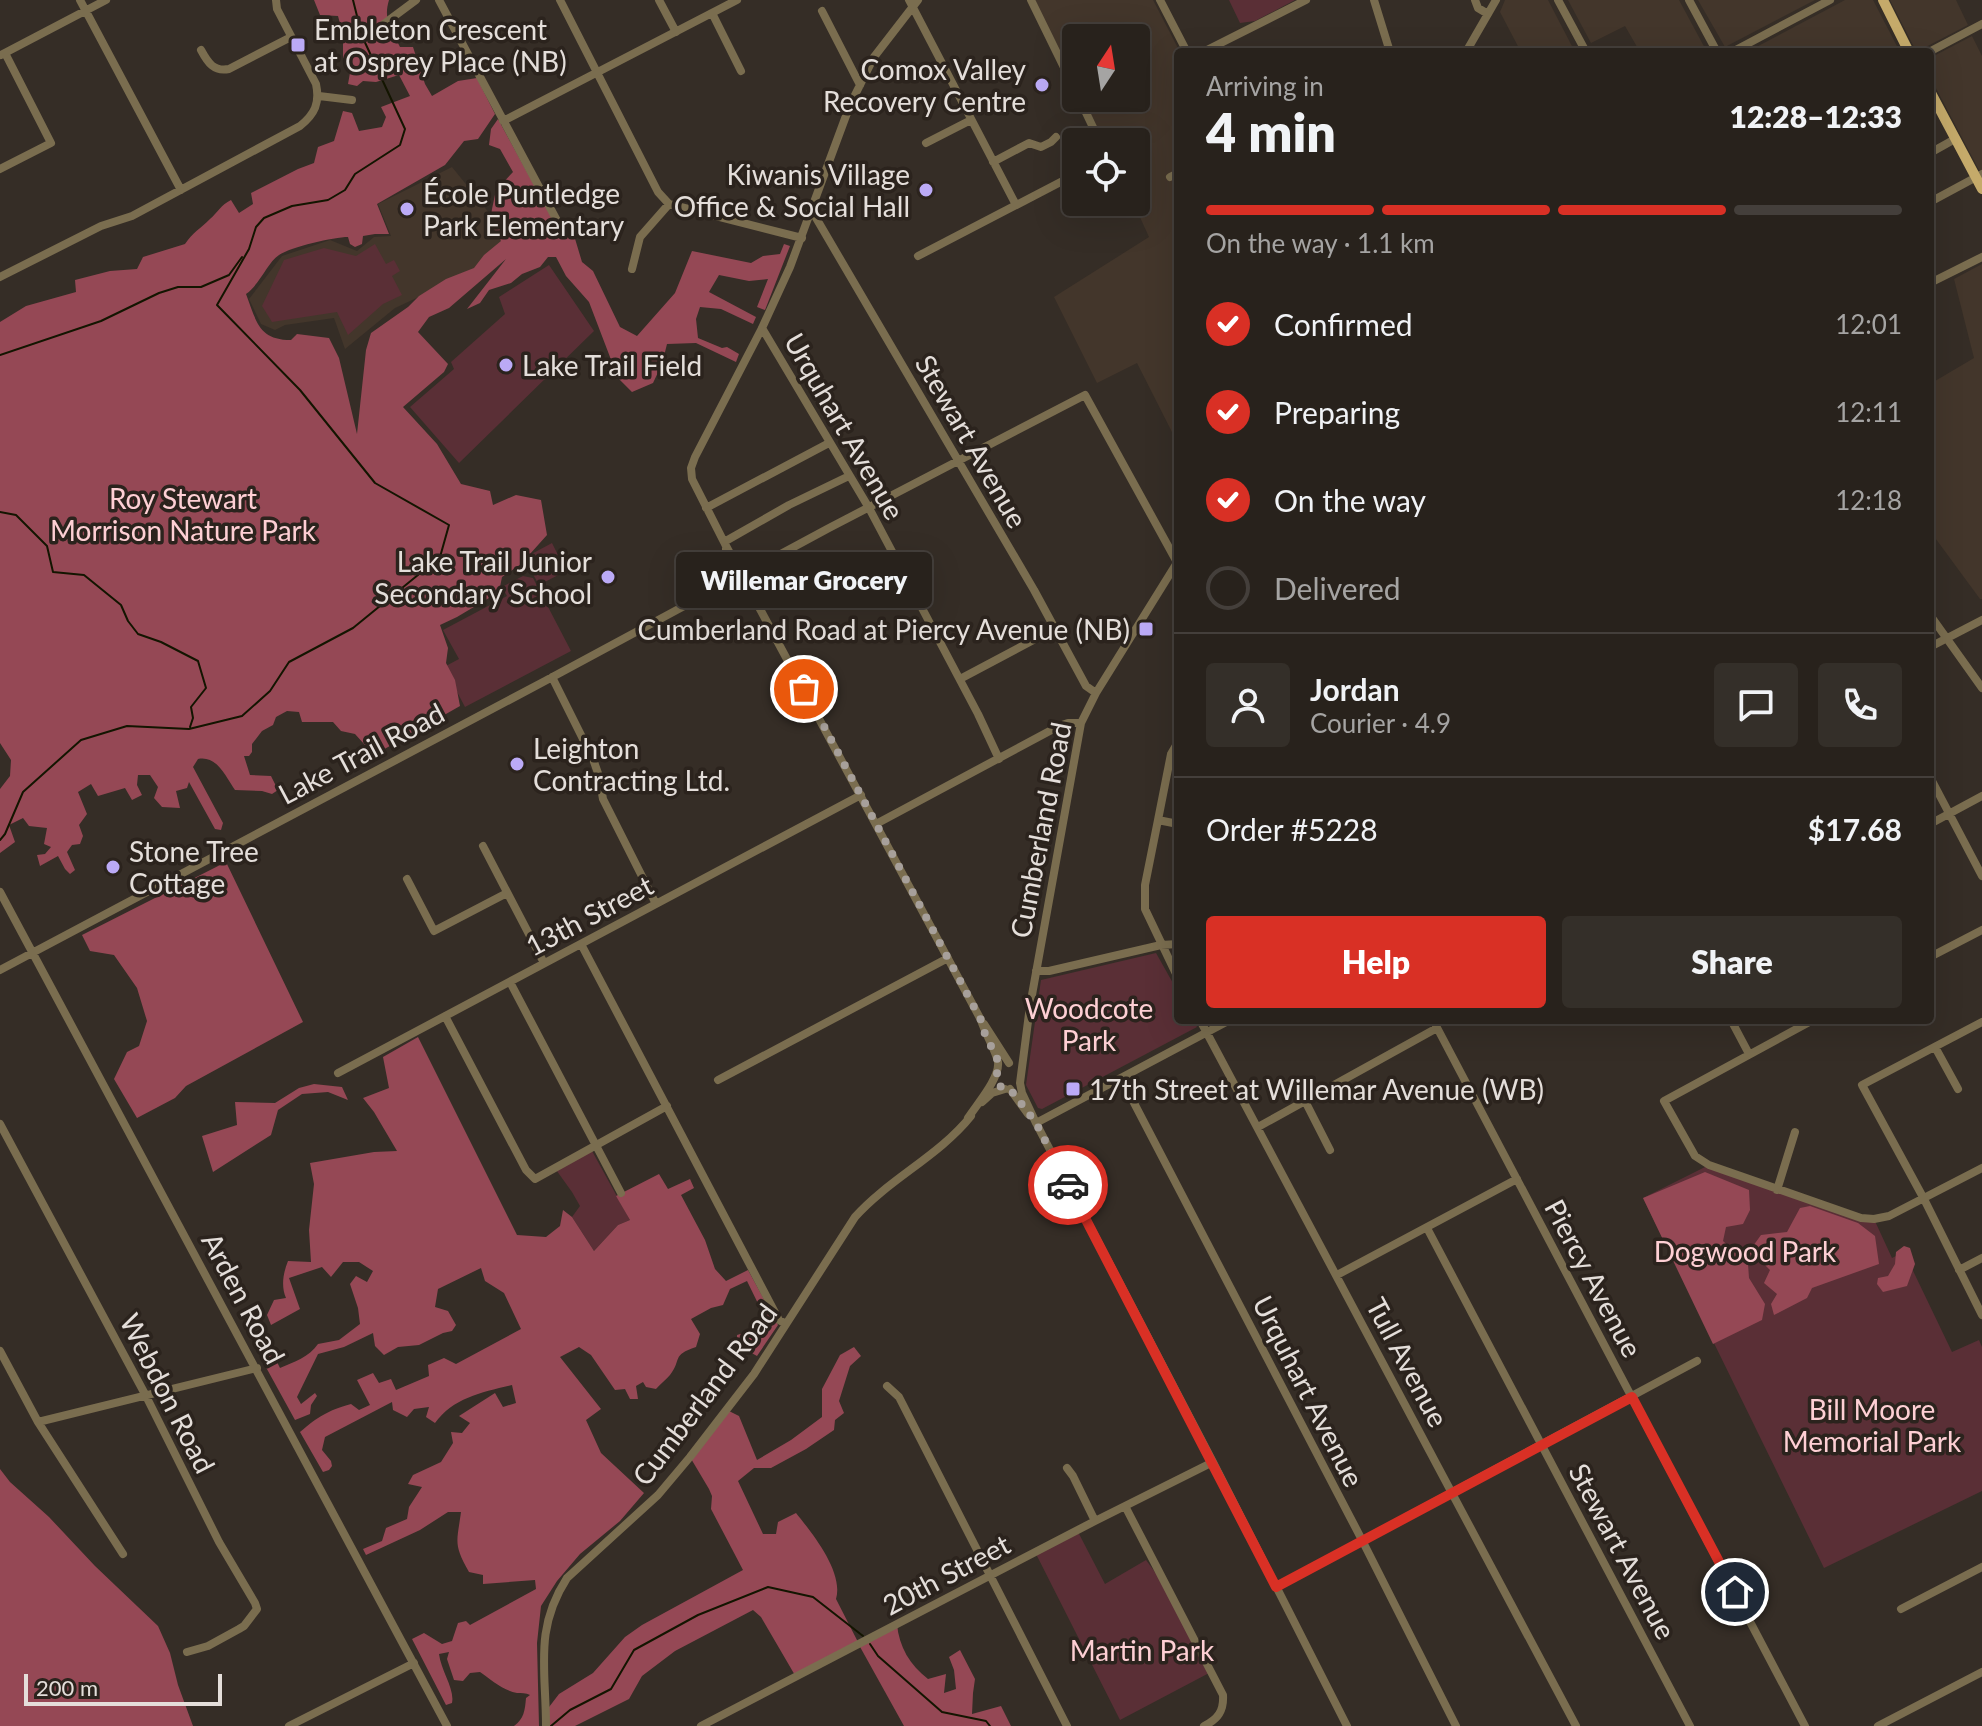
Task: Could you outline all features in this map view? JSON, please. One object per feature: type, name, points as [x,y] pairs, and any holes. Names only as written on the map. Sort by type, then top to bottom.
[{"type":"main road","points":[[1883,0],[1907,48]]},
{"type":"main road","points":[[1934,99],[1979,176],[1982,189]]},
{"type":"street","points":[[80,0],[181,190]]},
{"type":"street","points":[[0,169],[51,143],[2,54],[106,0]]},
{"type":"street","points":[[0,277],[101,226],[132,216],[310,118],[319,96],[316,84],[277,9],[276,0]]},
{"type":"street","points":[[373,32],[416,0]]},
{"type":"street","points":[[439,0],[562,230]]},
{"type":"street","points":[[560,0],[658,192],[669,204],[802,238]]},
{"type":"street","points":[[659,0],[676,32]]},
{"type":"street","points":[[503,121],[737,0]]},
{"type":"street","points":[[1031,0],[1062,63]]},
{"type":"street","points":[[1160,0],[1185,48]]},
{"type":"street","points":[[1211,48],[1306,0]]},
{"type":"street","points":[[1374,0],[1389,48]]},
{"type":"street","points":[[1475,0],[1478,8],[1488,14]]},
{"type":"street","points":[[1468,48],[1496,0]]},
{"type":"street","points":[[1558,0],[1584,48]]},
{"type":"street","points":[[1689,0],[1715,48]]},
{"type":"street","points":[[1740,48],[1830,0]]},
{"type":"street","points":[[1016,205],[913,2],[874,57],[850,105],[802,238],[762,328],[695,457],[691,468],[692,479],[981,1020],[1010,1063],[1020,1070],[1022,1093],[1036,1123],[1347,1726]]},
{"type":"street","points":[[822,11],[860,85]]},
{"type":"street","points":[[712,13],[741,71]]},
{"type":"street","points":[[1934,49],[1982,24]]},
{"type":"street","points":[[201,50],[212,67],[221,71],[291,37]]},
{"type":"street","points":[[319,96],[352,100]]},
{"type":"street","points":[[926,143],[971,120]]},
{"type":"street","points":[[993,162],[1029,143],[1041,147],[1056,137]]},
{"type":"street","points":[[1934,151],[1955,139]]},
{"type":"street","points":[[1934,200],[1979,176]]},
{"type":"street","points":[[918,256],[1062,181]]},
{"type":"street","points":[[632,269],[640,237],[669,204]]},
{"type":"street","name":"Stewart Avenue","points":[[812,211],[1056,628],[1086,686],[1096,693]]},
{"type":"street","points":[[1934,281],[1982,257]]},
{"type":"street","name":"Urquhart Avenue","points":[[762,328],[869,508],[999,759]]},
{"type":"street","name":"Lake Trail Road","points":[[0,970],[1085,395],[1174,555]]},
{"type":"street","points":[[706,508],[829,443]]},
{"type":"street","points":[[724,543],[789,505],[849,476]]},
{"type":"street","points":[[709,593],[724,574],[727,561],[724,543]]},
{"type":"street","name":"Cumberland Road","points":[[1020,1070],[1081,723],[1096,693],[1174,568]]},
{"type":"street","points":[[1934,645],[1981,619]]},
{"type":"street","points":[[1934,620],[1982,688]]},
{"type":"street","points":[[960,679],[1056,628]]},
{"type":"street","points":[[552,677],[593,759],[603,799],[656,904]]},
{"type":"street","points":[[876,824],[1059,726],[1081,723]]},
{"type":"street","points":[[1174,749],[1145,885],[1145,909],[1174,970]]},
{"type":"street","points":[[1934,785],[1982,876]]},
{"type":"street","name":"13th Street","points":[[338,1073],[861,795]]},
{"type":"street","points":[[1934,822],[1982,796]]},
{"type":"street","points":[[1158,820],[1174,823]]},
{"type":"street","points":[[483,846],[544,963]]},
{"type":"street","points":[[407,879],[434,931],[507,893]]},
{"type":"street","name":"Arden Road","points":[[0,892],[447,1726]]},
{"type":"street","points":[[1934,954],[1982,930]]},
{"type":"street","points":[[581,944],[779,1320],[786,1324]]},
{"type":"street","points":[[1036,971],[1049,971],[1174,944]]},
{"type":"street","points":[[718,1080],[948,958]]},
{"type":"street","points":[[510,982],[621,1193]]},
{"type":"street","points":[[445,1016],[526,1170],[535,1179],[667,1106]]},
{"type":"street","points":[[981,1020],[997,1058],[999,1084],[1036,1123]]},
{"type":"street","points":[[1982,1022],[1862,1085],[1982,1315]]},
{"type":"street","name":"Tull Avenue","points":[[1202,1024],[1576,1726]]},
{"type":"street","points":[[1036,1123],[1223,1024]]},
{"type":"street","points":[[1258,1127],[1435,1024]]},
{"type":"street","name":"Piercy Avenue","points":[[1435,1024],[1805,1726]]},
{"type":"street","points":[[1733,1024],[1749,1054]]},
{"type":"street","points":[[1805,1024],[1664,1101],[1695,1156],[1709,1165],[1777,1190],[1861,1218],[1874,1219],[1889,1216],[1982,1168]]},
{"type":"street","name":"Cumberland Road","points":[[1010,1063],[1026,1037]]},
{"type":"street","points":[[1935,1047],[1958,1089]]},
{"type":"street","points":[[997,1073],[1003,1064],[1010,1063]]},
{"type":"street","name":"Cumberland Road","points":[[968,1118],[997,1073]]},
{"type":"street","name":"Urquhart Avenue","points":[[1121,1078],[1456,1726]]},
{"type":"street","points":[[1007,1089],[1020,1083]]},
{"type":"street","name":"Cumberland Road","points":[[546,1726],[543,1647],[550,1612],[567,1578],[667,1484],[754,1374],[855,1217],[875,1197],[954,1135],[988,1097],[1007,1089]]},
{"type":"street","points":[[1305,1101],[1330,1150]]},
{"type":"street","name":"Webdon Road","points":[[0,1124],[146,1396],[219,1542],[255,1603],[257,1609],[244,1626],[208,1646],[187,1652]]},
{"type":"street","points":[[1777,1190],[1795,1132]]},
{"type":"street","points":[[1337,1275],[1517,1179]]},
{"type":"street","name":"Stewart Avenue","points":[[1427,1228],[1690,1726]]},
{"type":"street","points":[[1959,1270],[1982,1258]]},
{"type":"street","points":[[0,1351],[38,1422],[123,1554]]},
{"type":"street","points":[[1276,1587],[1697,1361]]},
{"type":"street","points":[[38,1422],[257,1368]]},
{"type":"street","points":[[887,1386],[899,1397],[1067,1726]]},
{"type":"street","name":"20th Street","points":[[701,1726],[1213,1462]]},
{"type":"street","points":[[1067,1468],[1095,1521]]},
{"type":"street","points":[[1125,1506],[1223,1695],[1221,1712],[1204,1726]]},
{"type":"street","points":[[1901,1609],[1982,1567]]},
{"type":"street","points":[[289,1726],[414,1663]]},
{"type":"street","points":[[1878,1726],[1982,1672]]},
{"type":"shaded area","points":[[1033,0],[1153,0],[1178,48],[1174,48],[1174,436],[1137,363],[1097,383],[1054,297],[1149,237],[1139,216],[1150,216],[1150,128],[1096,128],[1088,112],[1150,112],[1150,24],[1062,24],[1062,59]]},
{"type":"shaded area","points":[[1505,0],[1548,0],[1573,48],[1519,48],[1500,12]]},
{"type":"shaded area","points":[[1568,0],[1679,0],[1705,48],[1638,48],[1625,26],[1591,43]]},
{"type":"shaded area","points":[[1698,0],[1815,0],[1725,47]]},
{"type":"shaded area","points":[[1845,0],[1873,0],[1898,48],[1755,48]]},
{"type":"shaded area","points":[[1890,0],[1956,0],[1968,25],[1924,48],[1914,48]]},
{"type":"shaded area","points":[[1972,36],[1982,56],[1982,170],[1979,170],[1934,85],[1934,56]]},
{"type":"shaded area","points":[[452,167],[490,214],[511,254],[395,308],[345,349],[334,318],[285,325],[275,330],[261,324],[249,299],[282,256],[330,240],[357,251],[374,237],[391,236],[378,204]]},
{"type":"shaded area","points":[[1982,264],[1982,599],[1934,536],[1934,382],[1974,358],[1954,279]]},
{"type":"green space","name":"Roy Stewart Morrison Nature Park","points":[[314,0],[389,0],[387,19],[391,29],[400,47],[413,47],[432,96],[458,81],[477,78],[495,114],[478,139],[464,141],[445,165],[377,204],[389,234],[363,236],[362,244],[355,247],[348,237],[342,237],[285,252],[275,259],[246,294],[260,327],[271,336],[291,340],[297,334],[329,338],[339,358],[357,434],[366,350],[371,333],[419,296],[446,279],[474,268],[501,241],[490,222],[492,209],[496,190],[513,172],[500,149],[489,145],[491,129],[498,119],[561,234],[573,232],[582,262],[593,271],[620,327],[637,336],[675,293],[692,251],[751,263],[763,256],[780,254],[784,244],[790,246],[765,310],[757,307],[768,279],[749,281],[719,275],[709,292],[756,317],[753,324],[721,309],[700,307],[696,319],[698,338],[739,354],[736,362],[696,343],[667,344],[653,383],[632,392],[618,378],[589,302],[566,276],[556,257],[548,257],[540,267],[522,274],[511,283],[489,290],[480,303],[467,309],[506,259],[449,308],[429,317],[418,332],[448,364],[444,372],[403,407],[437,444],[461,484],[490,491],[493,505],[516,495],[541,500],[547,535],[521,564],[502,577],[499,592],[440,625],[448,648],[446,663],[455,680],[460,706],[374,755],[355,734],[341,731],[333,722],[302,722],[299,712],[287,711],[262,731],[252,744],[252,752],[244,756],[250,775],[271,776],[278,790],[272,794],[235,790],[211,760],[198,759],[193,767],[223,823],[221,830],[215,829],[189,782],[187,788],[176,791],[180,808],[162,807],[154,798],[158,787],[150,775],[138,775],[137,785],[142,795],[132,800],[125,788],[98,796],[91,784],[78,792],[87,814],[79,825],[83,836],[80,844],[72,845],[67,852],[75,870],[70,874],[58,856],[40,866],[37,855],[45,854],[51,847],[44,844],[47,828],[29,826],[23,818],[9,825],[15,842],[0,853],[0,789],[10,776],[11,760],[0,743],[0,322],[26,306],[76,292],[75,280],[110,271],[137,269],[143,257],[185,244],[231,200],[239,213],[253,204],[251,193],[314,163],[318,147],[334,141],[343,111],[352,113],[359,131],[382,127],[386,117],[381,107],[410,96],[399,75],[376,82],[363,81],[357,86],[348,84],[351,67],[343,59],[343,35],[338,16],[320,15]]},
{"type":"green space","points":[[1229,0],[1295,0],[1255,21],[1240,23]]},
{"type":"green space","points":[[375,244],[386,264],[394,260],[400,271],[392,276],[402,295],[383,304],[348,335],[337,312],[272,322],[262,306],[284,260],[324,248],[356,256]]},
{"type":"green space","name":"Lake Trail Field","points":[[549,265],[594,331],[459,463],[410,407],[454,369],[451,362],[505,314],[499,297]]},
{"type":"green space","points":[[552,543],[566,571],[539,585],[524,558]]},
{"type":"green space","points":[[523,576],[533,578],[571,651],[465,707],[444,667],[459,659],[443,630],[507,596],[502,587]]},
{"type":"green space","points":[[226,862],[303,1022],[186,1086],[175,1098],[137,1118],[114,1079],[127,1052],[139,1046],[147,1021],[137,988],[114,955],[90,951],[82,935]]},
{"type":"green space","name":"Woodcote Park","points":[[1156,953],[1174,985],[1174,1024],[1195,1024],[1197,1027],[1042,1109],[1038,1108],[1026,1085],[1041,980]]},
{"type":"green space","points":[[418,1037],[517,1235],[546,1237],[560,1226],[563,1210],[572,1217],[594,1251],[618,1225],[630,1220],[616,1196],[659,1174],[668,1189],[690,1179],[694,1188],[681,1195],[705,1240],[715,1269],[726,1281],[748,1270],[778,1325],[757,1356],[737,1345],[737,1335],[750,1331],[753,1337],[759,1337],[767,1322],[747,1281],[730,1289],[723,1305],[691,1319],[700,1334],[696,1347],[680,1355],[674,1370],[656,1389],[646,1387],[643,1382],[636,1386],[638,1399],[630,1399],[625,1389],[615,1390],[591,1355],[579,1347],[560,1357],[601,1409],[586,1420],[601,1453],[644,1493],[620,1521],[580,1554],[541,1606],[537,1643],[539,1726],[514,1726],[522,1717],[526,1698],[530,1695],[507,1690],[480,1672],[470,1673],[463,1681],[454,1680],[447,1659],[449,1652],[439,1654],[452,1698],[452,1703],[446,1705],[412,1639],[424,1633],[442,1644],[452,1641],[458,1623],[466,1621],[470,1625],[536,1589],[535,1580],[483,1584],[483,1575],[469,1572],[458,1543],[461,1512],[448,1512],[420,1530],[366,1555],[363,1549],[382,1541],[386,1528],[407,1519],[409,1507],[422,1487],[408,1484],[413,1475],[441,1462],[453,1443],[451,1432],[462,1433],[470,1423],[459,1416],[495,1393],[503,1407],[516,1403],[512,1385],[459,1402],[435,1423],[426,1417],[429,1407],[414,1409],[407,1417],[393,1410],[392,1402],[325,1437],[322,1450],[332,1466],[323,1472],[300,1432],[336,1409],[351,1404],[359,1410],[370,1405],[357,1380],[373,1373],[379,1383],[391,1379],[396,1390],[429,1376],[428,1365],[444,1358],[456,1364],[521,1329],[504,1293],[485,1281],[481,1268],[438,1289],[435,1307],[448,1311],[456,1325],[452,1331],[419,1345],[398,1347],[384,1355],[375,1346],[373,1333],[344,1347],[318,1354],[297,1397],[301,1404],[315,1393],[317,1396],[310,1414],[295,1420],[262,1360],[271,1355],[280,1368],[306,1356],[318,1344],[339,1340],[360,1324],[350,1284],[356,1276],[367,1282],[373,1271],[359,1262],[343,1262],[331,1277],[322,1267],[289,1278],[300,1309],[271,1325],[267,1315],[274,1300],[286,1298],[283,1280],[288,1261],[311,1262],[309,1230],[314,1184],[310,1163],[397,1151],[363,1098],[389,1088],[383,1057]]},
{"type":"green space","points":[[314,1084],[342,1087],[348,1100],[328,1092],[302,1094],[278,1110],[271,1135],[213,1172],[202,1136],[237,1125],[235,1102],[275,1103],[299,1088]]},
{"type":"green space","points":[[592,1151],[630,1220],[618,1225],[594,1251],[572,1217],[580,1206],[554,1167]]},
{"type":"green space","name":"Bill Moore Memorial Park","points":[[1709,1165],[1874,1219],[1892,1258],[1904,1252],[1952,1352],[1979,1340],[1982,1347],[1982,1491],[1824,1568],[1643,1198]]},
{"type":"green space","points":[[1705,1172],[1749,1190],[1750,1210],[1743,1224],[1726,1227],[1723,1241],[1748,1264],[1749,1278],[1765,1304],[1762,1320],[1713,1344],[1643,1198]]},
{"type":"green space","points":[[1810,1206],[1858,1223],[1875,1236],[1879,1264],[1812,1288],[1807,1298],[1774,1315],[1771,1304],[1777,1294],[1764,1283],[1770,1270],[1748,1253],[1761,1235],[1787,1232],[1800,1208]]},
{"type":"green space","points":[[1904,1246],[1910,1248],[1915,1264],[1907,1286],[1883,1292],[1877,1284],[1878,1278],[1888,1276],[1895,1264],[1896,1252]]},
{"type":"green space","points":[[854,1347],[861,1356],[850,1366],[839,1401],[844,1413],[835,1420],[834,1430],[771,1468],[754,1468],[738,1481],[763,1534],[776,1534],[778,1522],[796,1513],[810,1531],[831,1565],[837,1588],[836,1599],[859,1644],[897,1624],[906,1655],[916,1668],[928,1679],[946,1674],[944,1693],[956,1689],[949,1657],[960,1650],[975,1679],[972,1714],[1001,1706],[1011,1726],[904,1726],[859,1645],[796,1677],[761,1617],[753,1610],[675,1651],[642,1676],[629,1699],[575,1726],[546,1726],[546,1711],[559,1694],[593,1673],[625,1637],[743,1570],[711,1509],[709,1489],[690,1457],[727,1410],[739,1416],[757,1460],[822,1417],[822,1389],[840,1355]]},
{"type":"green space","points":[[0,1469],[158,1626],[170,1653],[193,1726],[0,1726]]},
{"type":"green space","name":"Martin Park","points":[[1077,1530],[1105,1584],[1146,1560],[1169,1591],[1211,1672],[1120,1720],[1035,1552]]},
{"type":"waterway","points":[[249,249],[256,227],[264,218],[292,206],[328,200],[345,190],[355,174],[400,145],[405,129],[362,36],[353,0]]},
{"type":"waterway","points":[[0,840],[23,792],[81,740],[127,726],[189,729],[242,716],[270,691],[289,662],[353,628],[440,557],[449,525],[375,483],[300,390],[217,305],[249,249]]},
{"type":"waterway","points":[[0,355],[101,321],[159,293],[178,287],[201,287],[229,275],[242,257]]},
{"type":"waterway","points":[[0,512],[16,515],[47,546],[53,572],[84,575],[121,605],[138,634],[198,661],[206,688],[191,707],[193,718],[190,727]]},
{"type":"waterway","points":[[551,1726],[570,1710],[611,1689],[634,1650],[698,1615],[768,1587],[813,1597],[863,1636]]},
{"type":"waterway","points":[[870,1644],[878,1656],[942,1712],[986,1721],[990,1726]]},
{"type":"way so far","points":[[804,689],[981,1020],[997,1058],[997,1081],[1001,1087],[1010,1089],[1036,1123],[1068,1185]]},
{"type":"place","name":"Embleton Crescent at Osprey Place (NB)","points":[[298,45]]},
{"type":"place","name":"Comox Valley Recovery Centre","points":[[1042,85]]},
{"type":"place","name":"Kiwanis Village Office & Social Hall","points":[[926,190]]},
{"type":"place","name":"École Puntledge Park Elementary","points":[[407,209]]},
{"type":"place","name":"Lake Trail Field","points":[[506,365]]},
{"type":"place","name":"Lake Trail Junior Secondary School","points":[[608,577]]},
{"type":"place","name":"Cumberland Road at Piercy Avenue (NB)","points":[[1146,629]]},
{"type":"place","name":"Willemar Grocery","points":[[804,689]]},
{"type":"place","name":"Leighton Contracting Ltd.","points":[[517,764]]},
{"type":"place","name":"Stone Tree Cottage","points":[[113,867]]},
{"type":"place","name":"17th Street at Willemar Avenue (WB)","points":[[1073,1089]]},
{"type":"route","points":[[1068,1185],[1276,1587],[1632,1397],[1735,1592]]},
{"type":"park label","name":"Dogwood Park","points":[[1745,1251]]}]
